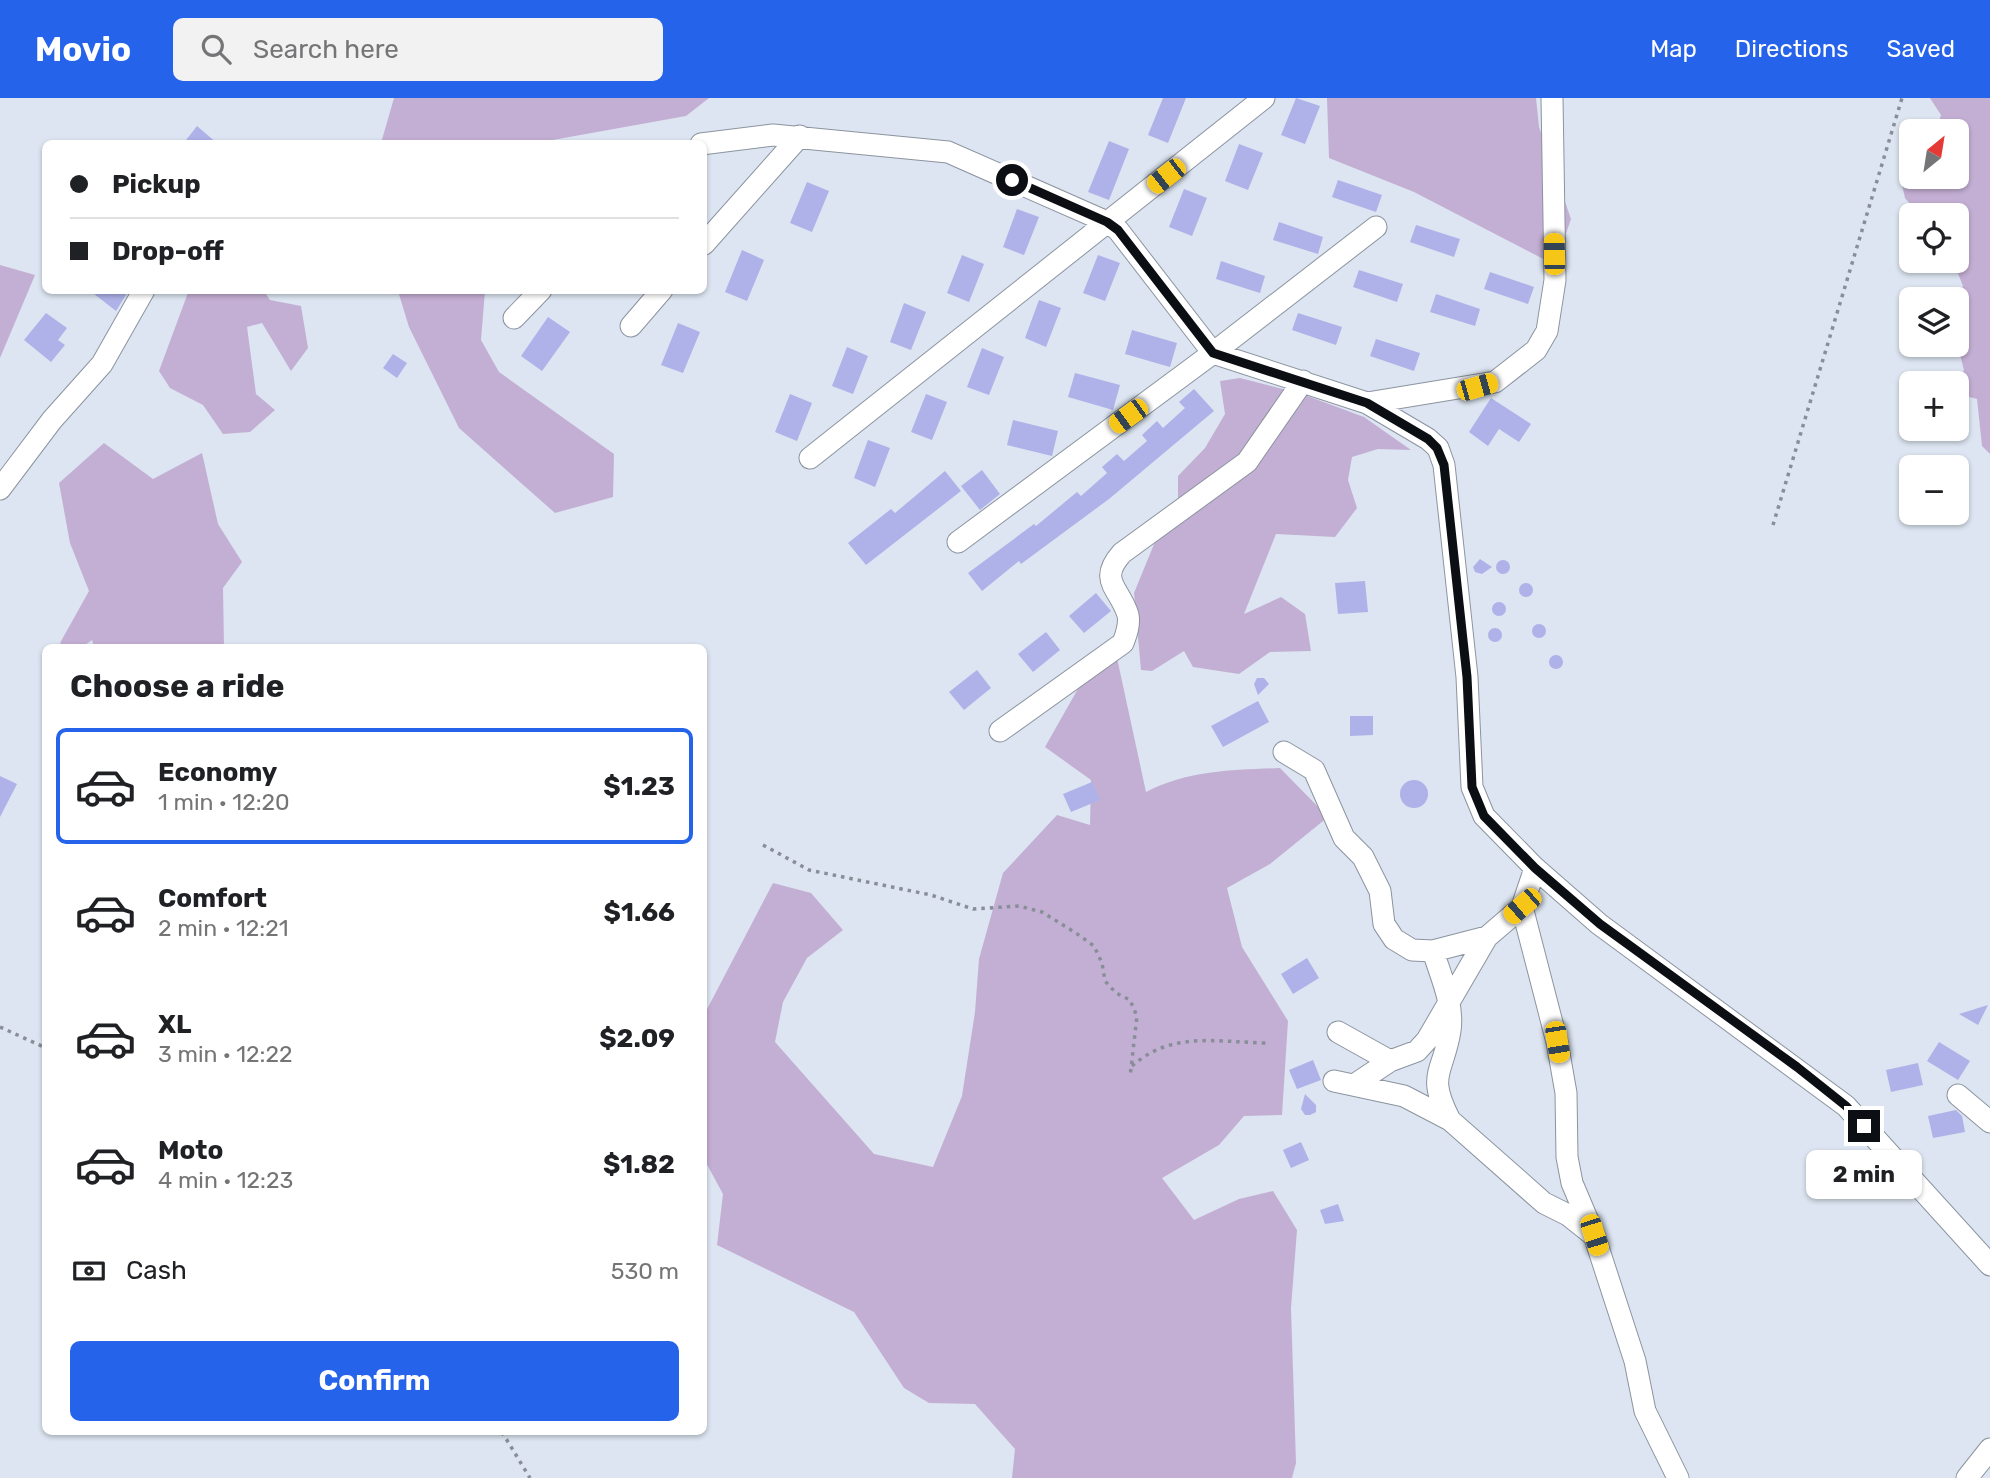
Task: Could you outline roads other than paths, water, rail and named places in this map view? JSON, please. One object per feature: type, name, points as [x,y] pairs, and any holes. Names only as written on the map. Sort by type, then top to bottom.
[{"type":"street","points":[[810,458],[1264,98]]},
{"type":"street","points":[[1367,403],[1495,382],[1536,350],[1547,331],[1555,280],[1552,98]]},
{"type":"street","points":[[707,143],[773,135],[948,152],[1107,222],[1118,230],[1213,353],[1367,403],[1428,439],[1437,448],[1444,465],[1467,677],[1472,787],[1484,816],[1535,868],[1600,924],[1797,1067],[1846,1106],[1990,1265]]},
{"type":"street","points":[[707,241],[800,136]]},
{"type":"street","points":[[958,542],[1213,353],[1376,227]]},
{"type":"street","points":[[0,489],[51,421],[102,364],[142,294]]},
{"type":"street","points":[[514,318],[537,294]]},
{"type":"street","points":[[631,326],[659,294]]},
{"type":"street","points":[[1000,731],[1123,643],[1128,616],[1110,575],[1113,563],[1122,553],[1247,462],[1303,381]]},
{"type":"street","points":[[1284,752],[1314,770],[1344,838],[1363,857],[1380,891],[1384,923],[1394,939],[1412,950],[1433,951],[1487,937]]},
{"type":"street","points":[[1535,868],[1522,906],[1487,937],[1450,1004],[1422,1045],[1344,1083],[1404,1096],[1450,1120],[1544,1203],[1568,1215],[1594,1235]]},
{"type":"street","points":[[1522,906],[1557,1042],[1566,1093],[1567,1157],[1572,1183],[1594,1235],[1634,1361],[1645,1411],[1678,1478]]},
{"type":"street","points":[[1433,951],[1450,1004],[1450,1032],[1438,1066],[1437,1097],[1450,1120]]},
{"type":"street","points":[[1338,1032],[1390,1061]]},
{"type":"street","points":[[1958,1095],[1990,1122]]},
{"type":"street","points":[[1967,1478],[1990,1449]]}]
